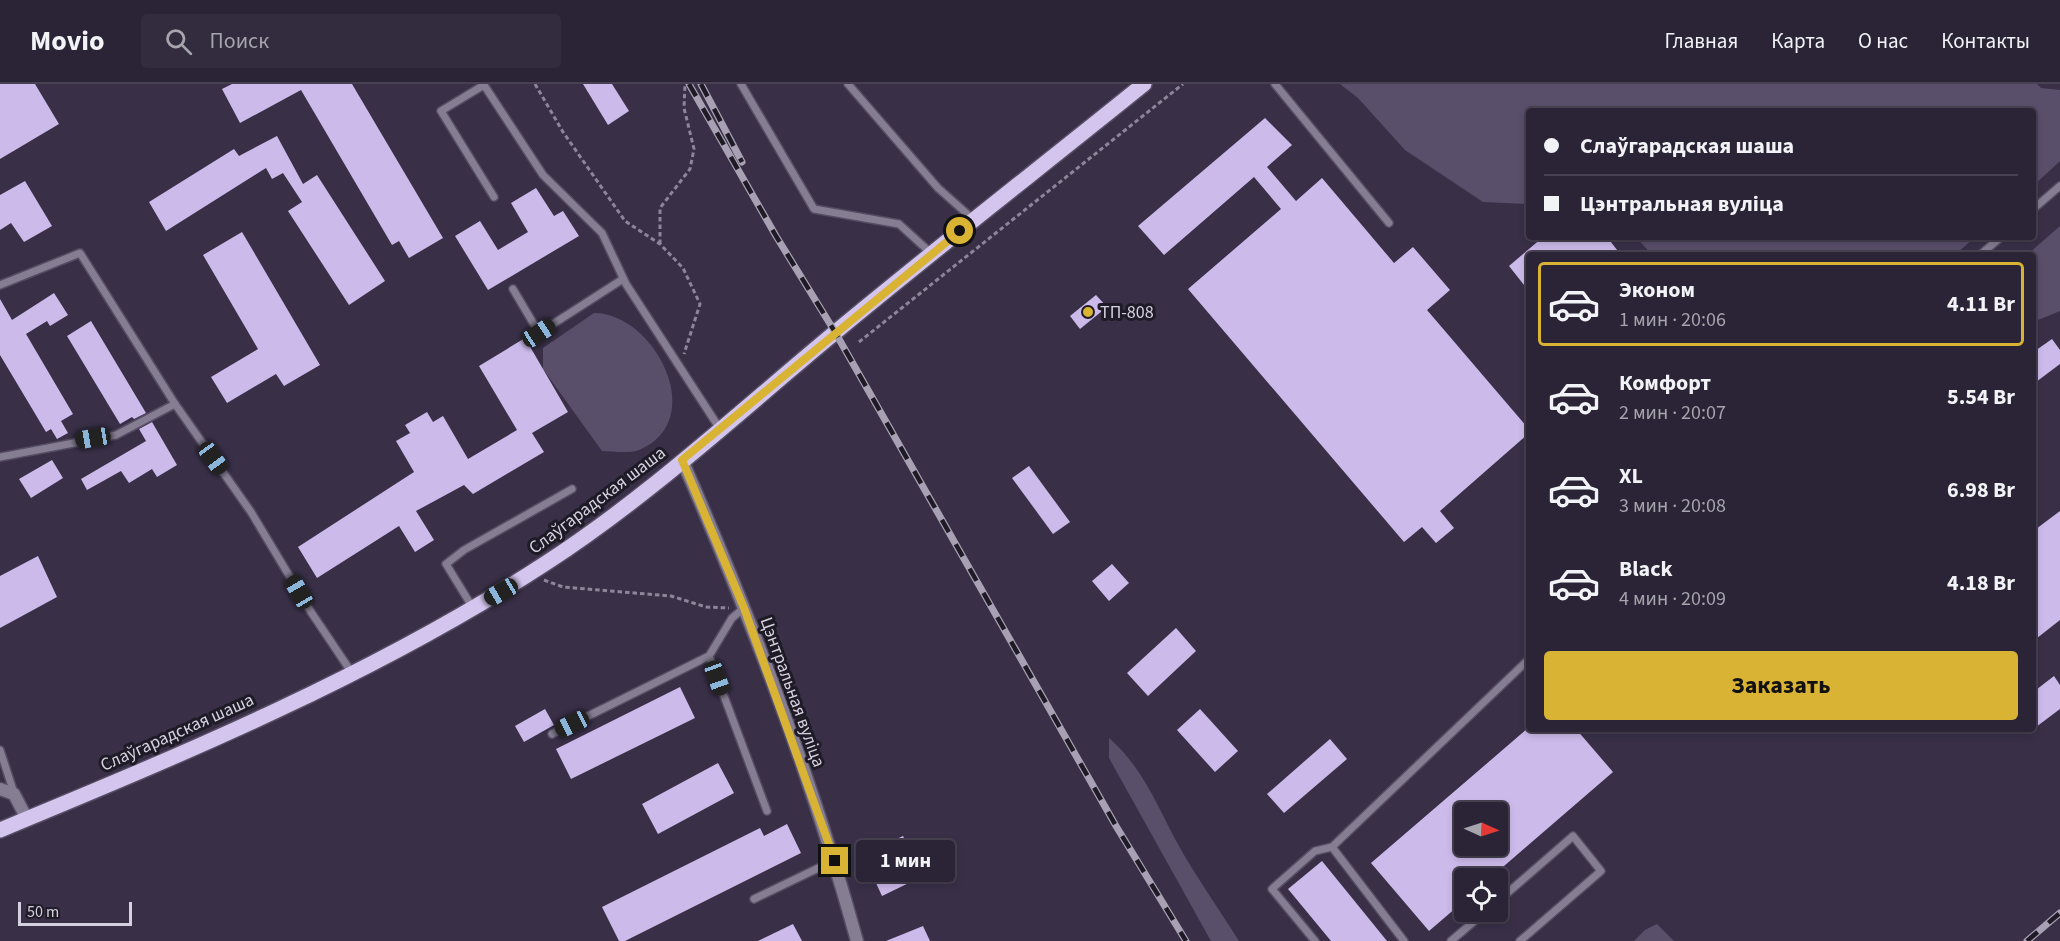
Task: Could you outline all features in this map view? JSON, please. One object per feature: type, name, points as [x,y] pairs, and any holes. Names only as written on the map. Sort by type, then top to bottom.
[{"type":"main road","name":"Слаўгарадская шаша","points":[[0,830],[194,748],[352,673],[473,608],[528,575],[597,528],[1144,84]]},
{"type":"street","name":"Цэнтральная вуліца","points":[[682,460],[744,608],[835,861],[857,941]]},
{"type":"street","points":[[0,789],[14,794],[27,819]]},
{"type":"lane","points":[[741,84],[814,208],[899,224],[932,254]]},
{"type":"lane","points":[[848,84],[938,188],[974,220]]},
{"type":"lane","points":[[1275,84],[1389,223]]},
{"type":"lane","points":[[494,197],[441,111],[484,85],[543,175],[602,233],[623,279],[720,429]]},
{"type":"lane","points":[[2036,207],[2060,186]]},
{"type":"lane","points":[[1984,252],[1998,240]]},
{"type":"lane","points":[[0,285],[80,254],[175,404],[251,512],[311,612],[352,673]]},
{"type":"lane","points":[[513,289],[539,333],[623,279]]},
{"type":"lane","points":[[0,457],[116,435],[175,404]]},
{"type":"lane","points":[[473,608],[446,564],[464,550],[572,489]]},
{"type":"lane","points":[[552,734],[709,656],[732,618],[744,608]]},
{"type":"lane","points":[[709,656],[767,811]]},
{"type":"lane","points":[[1315,941],[1272,888],[1315,851],[1332,847],[1526,662]]},
{"type":"lane","points":[[0,750],[14,794]]},
{"type":"lane","points":[[1508,892],[1573,836],[1601,871],[1520,941]]},
{"type":"lane","points":[[1332,847],[1404,941]]},
{"type":"lane","points":[[754,899],[835,861]]},
{"type":"lane","points":[[1451,941],[1473,922]]},
{"type":"path","points":[[535,84],[563,132],[624,221],[660,244],[683,268],[700,304],[680,367]]},
{"type":"path","points":[[660,244],[660,208],[690,169],[694,149],[684,108],[685,84]]},
{"type":"path","points":[[860,342],[1183,84]]},
{"type":"path","points":[[528,575],[563,587],[671,596],[706,608],[744,608]]},
{"type":"shaded area","points":[[1340,84],[2037,84],[2041,88],[2060,90],[2060,161],[2036,183],[2036,108],[1526,108],[1526,204],[1483,202],[1405,150],[1358,98]]},
{"type":"shaded area","points":[[2060,226],[2060,311],[2036,321],[2036,252],[2030,252]]},
{"type":"shaded area","points":[[1639,240],[1972,240],[1958,252],[1649,252]]},
{"type":"shaded area","points":[[594,313],[616,318],[637,330],[654,349],[666,371],[672,394],[670,416],[660,436],[639,450],[602,451],[543,369],[543,348]]},
{"type":"shaded area","points":[[1109,738],[1143,778],[1184,855],[1239,941],[1211,941],[1109,758]]},
{"type":"shaded area","points":[[1657,924],[1674,941],[1634,941],[1645,930]]},
{"type":"building","points":[[0,84],[35,84],[59,124],[0,159]]},
{"type":"building","points":[[232,84],[352,84],[443,238],[409,258],[399,241],[392,245],[301,90],[240,123],[222,89]]},
{"type":"building","points":[[583,84],[612,84],[629,111],[608,125]]},
{"type":"building","points":[[1265,118],[1292,145],[1267,167],[1296,201],[1322,178],[1394,263],[1413,247],[1450,290],[1427,310],[1526,426],[1526,436],[1440,511],[1454,528],[1436,543],[1422,527],[1404,542],[1188,289],[1281,209],[1254,177],[1164,255],[1138,226]]},
{"type":"building","points":[[277,136],[303,184],[317,175],[385,281],[349,305],[288,211],[302,202],[283,173],[272,179],[266,168],[166,231],[149,202],[234,149],[239,156]]},
{"type":"building","points":[[25,181],[52,226],[24,242],[11,223],[0,230],[0,195]]},
{"type":"building","points":[[536,188],[554,216],[563,211],[579,236],[488,290],[455,236],[480,221],[498,250],[528,232],[511,203]]},
{"type":"building","points":[[242,232],[320,365],[284,386],[276,374],[227,403],[211,377],[258,349],[203,255]]},
{"type":"building","points":[[1539,240],[1609,240],[1619,252],[1526,252],[1526,287],[1509,266]]},
{"type":"building","points":[[54,293],[68,315],[50,326],[47,321],[26,334],[73,414],[61,421],[68,433],[57,439],[51,429],[46,432],[0,355],[0,299],[12,320]]},
{"type":"building","name":"ТП-808","points":[[1096,295],[1107,307],[1080,329],[1070,316]]},
{"type":"building","points":[[91,321],[146,413],[120,424],[67,336]]},
{"type":"building","points":[[525,338],[568,412],[532,433],[544,452],[473,494],[464,485],[416,511],[434,540],[415,552],[399,526],[317,578],[298,547],[414,472],[396,441],[410,433],[405,425],[427,412],[433,422],[443,416],[468,459],[517,430],[479,366]]},
{"type":"building","points":[[2052,339],[2060,350],[2060,364],[2036,382],[2036,350]]},
{"type":"building","points":[[152,422],[177,465],[157,477],[152,469],[129,483],[121,471],[87,490],[81,479],[146,441],[139,429]]},
{"type":"building","points":[[52,460],[63,478],[31,498],[19,479]]},
{"type":"building","points":[[1029,466],[1070,522],[1053,534],[1012,478]]},
{"type":"building","points":[[2060,511],[2060,620],[2036,639],[2036,529]]},
{"type":"building","points":[[38,556],[57,597],[0,628],[0,576]]},
{"type":"building","points":[[1112,564],[1129,583],[1109,601],[1092,581]]},
{"type":"building","points":[[1176,628],[1196,651],[1148,696],[1127,673]]},
{"type":"building","points":[[2054,676],[2060,685],[2060,709],[2036,727],[2036,690]]},
{"type":"building","points":[[680,687],[695,718],[571,779],[556,749]]},
{"type":"building","points":[[545,709],[554,725],[524,742],[515,726]]},
{"type":"building","points":[[1200,709],[1238,751],[1215,772],[1177,730]]},
{"type":"building","points":[[1526,730],[1526,732],[1579,732],[1613,772],[1502,868],[1454,868],[1454,910],[1429,931],[1371,863]]},
{"type":"building","points":[[1330,739],[1347,759],[1284,813],[1267,794]]},
{"type":"building","points":[[718,763],[734,793],[658,834],[642,804]]},
{"type":"building","points":[[787,824],[801,853],[625,941],[619,941],[602,907],[760,828],[764,836]]},
{"type":"building","points":[[903,836],[915,860],[905,865],[913,881],[882,896],[863,855]]},
{"type":"building","points":[[1322,861],[1387,941],[1331,941],[1288,889]]},
{"type":"building","points":[[793,924],[802,941],[758,941]]},
{"type":"building","points":[[923,926],[930,941],[886,941]]},
{"type":"railway","points":[[689,84],[776,236],[835,332],[1116,826],[1186,941]]},
{"type":"railway","points":[[701,84],[742,162]]},
{"type":"railway","points":[[2027,941],[2060,913]]},
{"type":"place","name":"ТП-808","points":[[1088,312]]},
{"type":"route","points":[[835,861],[744,608],[682,460],[960,231]]}]
